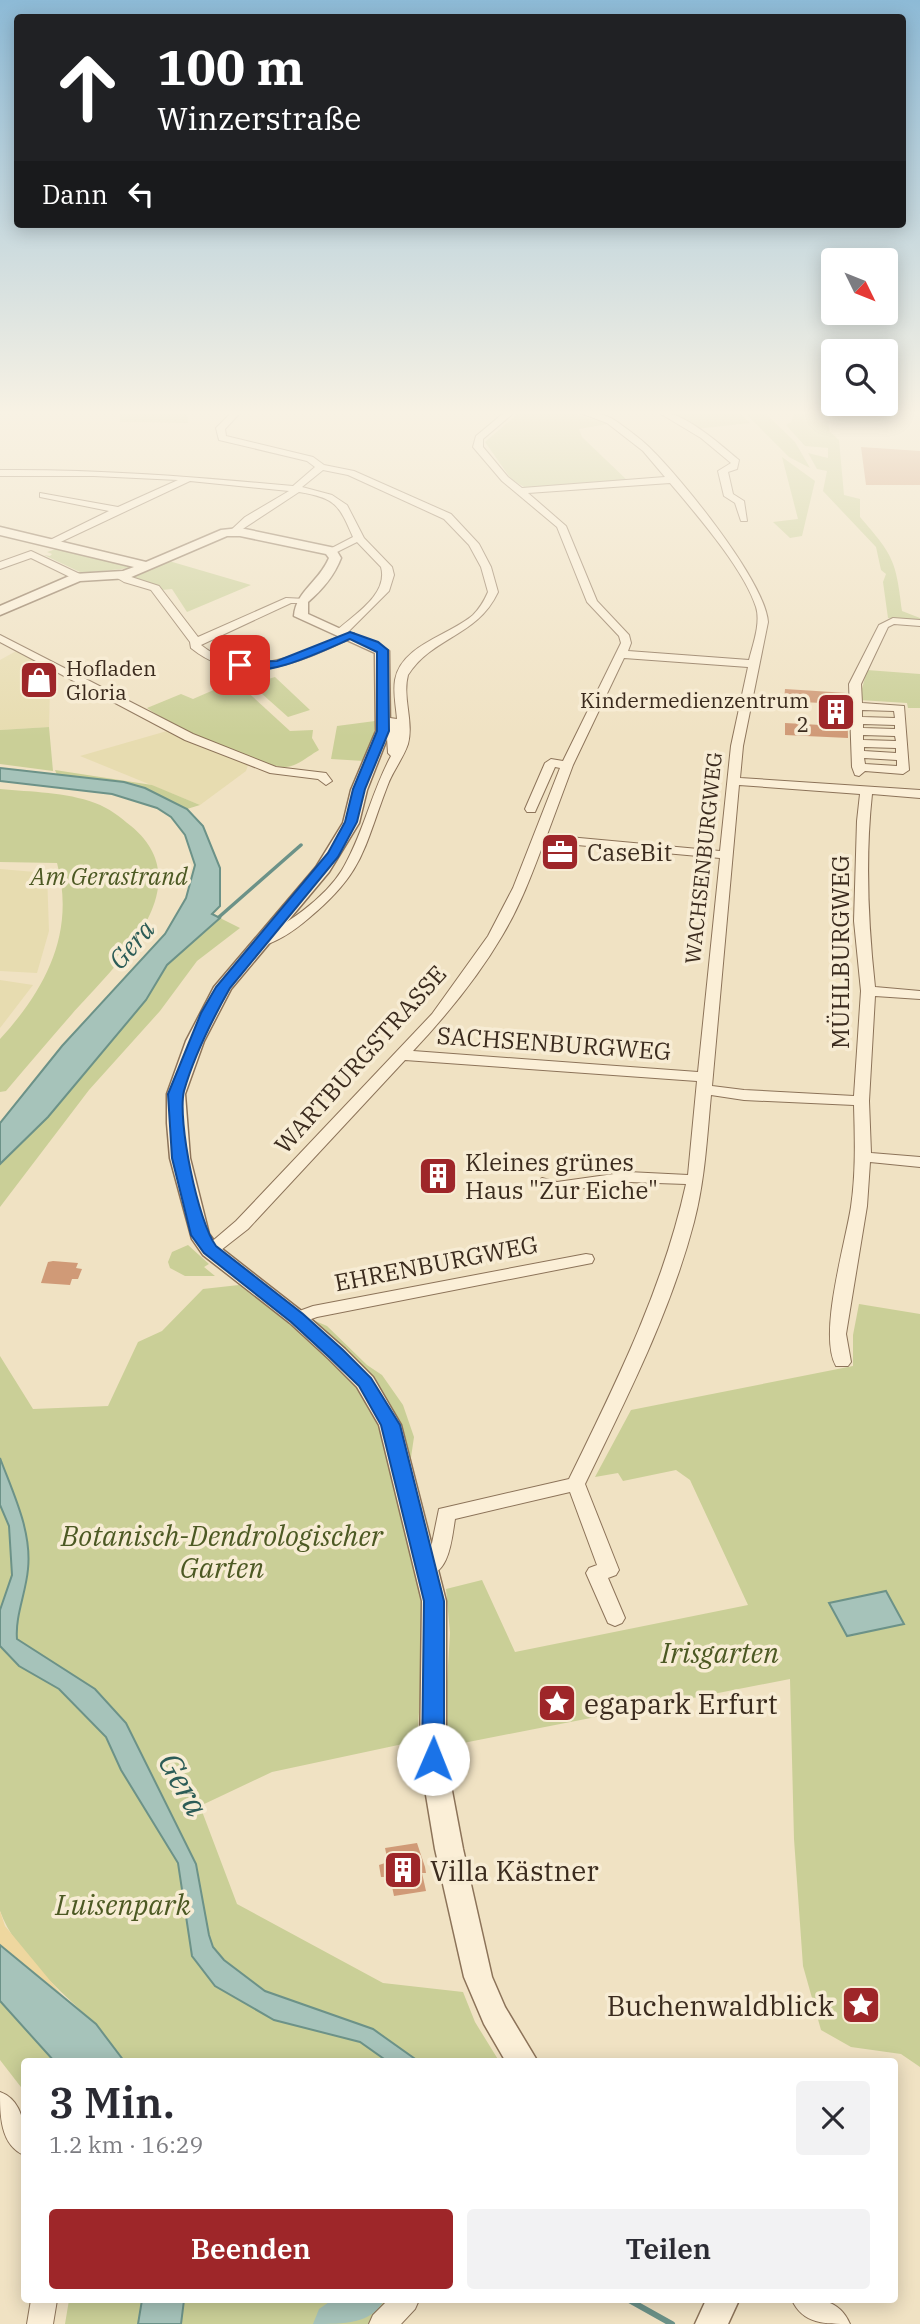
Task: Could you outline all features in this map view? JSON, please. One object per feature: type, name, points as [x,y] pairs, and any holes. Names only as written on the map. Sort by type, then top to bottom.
[{"type":"street","points":[[0,566],[33,555],[48,542],[100,519]]},
{"type":"street","points":[[235,531],[248,519]]},
{"type":"street","points":[[3,607],[78,577],[119,576],[150,585],[159,591],[181,626],[196,642],[201,652],[212,660],[240,665],[278,665],[345,634],[374,603],[387,584],[389,571],[383,558],[356,539],[349,519]]},
{"type":"street","points":[[259,943],[298,920],[343,878],[394,756],[402,746],[405,716],[399,684],[402,674],[431,644],[470,621],[491,600],[492,584],[475,545],[451,519]]},
{"type":"street","points":[[554,519],[561,526],[592,602],[626,638],[621,654],[755,664]]},
{"type":"street","name":"WACHSENBURGWEG","points":[[576,1484],[645,1338],[682,1243],[695,1181],[737,746],[762,622],[759,601],[706,519]]},
{"type":"street","points":[[0,531],[148,566]]},
{"type":"street","points":[[119,576],[148,566],[211,537],[235,531],[331,551],[356,539]]},
{"type":"street","points":[[346,546],[366,547]]},
{"type":"street","points":[[331,551],[335,558],[326,580],[302,601],[301,616],[382,650],[383,731],[343,839],[299,899],[223,987],[208,1013],[176,1094],[180,1158],[192,1216],[199,1235],[210,1250],[297,1318],[365,1382],[380,1403],[398,1450],[434,1601],[433,1759],[449,1849],[478,1977],[494,2015],[521,2058]]},
{"type":"street","points":[[33,555],[78,577]]},
{"type":"street","points":[[196,642],[290,600],[302,601]]},
{"type":"street","points":[[857,748],[855,684],[887,622],[920,623]]},
{"type":"street","points":[[0,638],[189,737],[274,770],[322,776],[327,781]]},
{"type":"street","name":"WARTBURGSTRASSE","points":[[210,1250],[243,1226],[437,1017],[495,937],[514,902],[567,765],[621,654]]},
{"type":"street","points":[[856,706],[900,708],[902,739]]},
{"type":"street","points":[[383,720],[391,720],[394,756]]},
{"type":"street","points":[[857,748],[902,739]]},
{"type":"street","points":[[857,748],[902,739]]},
{"type":"street","points":[[531,809],[551,763],[567,765]]},
{"type":"street","points":[[733,780],[920,794]]},
{"type":"street","name":"MÜHLBURGWEG","points":[[842,1362],[837,1334],[859,1206],[863,1157],[861,1101],[868,991],[861,921],[863,821],[867,789]]},
{"type":"street","points":[[540,838],[726,855]]},
{"type":"street","points":[[868,991],[920,995]]},
{"type":"street","name":"SACHSENBURGWEG","points":[[402,1055],[703,1083],[744,1095],[861,1101]]},
{"type":"street","points":[[863,1157],[920,1162]]},
{"type":"street","points":[[542,1183],[557,1187],[628,1177],[695,1181]]},
{"type":"street","name":"EHRENBURGWEG","points":[[297,1318],[313,1311],[586,1259]]},
{"type":"street","points":[[428,1568],[439,1555],[446,1514],[576,1484],[609,1570],[596,1573],[615,1618]]},
{"type":"street","points":[[0,2103],[21,2138]]},
{"type":"street","points":[[40,2324],[44,2303]]},
{"type":"street","points":[[382,2324],[403,2303]]},
{"type":"street","points":[[809,2303],[837,2324]]},
{"type":"shaded area","points":[[18,650],[59,671],[50,690],[49,727],[0,730],[0,660]]},
{"type":"shaded area","points":[[167,731],[236,758],[248,765],[246,771],[200,805],[80,756]]},
{"type":"shaded area","points":[[0,869],[47,873],[49,931],[37,973],[0,971]]},
{"type":"shaded area","points":[[0,980],[33,985],[0,1028]]},
{"type":"green space","points":[[806,519],[802,536],[790,538],[773,522]]},
{"type":"green space","points":[[850,519],[862,519],[880,541],[895,569],[902,611],[920,618],[920,622],[888,618],[883,582],[886,574],[881,570],[876,547]]},
{"type":"green space","points":[[59,548],[100,556],[131,568],[82,573],[44,555],[50,556],[52,554],[47,552]]},
{"type":"green space","points":[[169,561],[251,585],[187,612],[172,589],[162,590],[152,583],[129,578]]},
{"type":"green space","points":[[867,670],[920,674],[920,708],[908,708],[907,703],[859,700]]},
{"type":"green space","points":[[275,677],[310,710],[288,717],[251,684]]},
{"type":"green space","points":[[232,682],[240,685],[290,731],[313,730],[312,738],[319,750],[290,766],[273,765],[214,744],[147,708],[181,694],[193,699]]},
{"type":"green space","points":[[375,721],[374,735],[364,761],[331,759],[337,726]]},
{"type":"green space","points":[[49,727],[53,771],[0,764],[0,730]]},
{"type":"green space","points":[[55,770],[152,785],[200,805],[187,809],[145,788],[124,782],[57,775]]},
{"type":"green space","name":"Am Gerastrand","points":[[0,789],[72,797],[105,807],[131,826],[151,849],[158,874],[155,899],[145,925],[128,950],[6,1091],[0,1092],[0,1039],[31,1001],[52,959],[59,937],[62,889],[57,863],[0,862]]},
{"type":"green space","points":[[220,918],[240,928],[197,961],[160,1011],[89,1090],[0,1207],[0,1164],[48,1117],[146,1000],[167,965]]},
{"type":"green space","points":[[188,1245],[209,1264],[204,1267],[215,1276],[185,1276],[170,1268],[168,1262],[172,1252]]},
{"type":"green space","name":"Botanisch-Dendrologischer Garten","points":[[239,1285],[323,1350],[365,1398],[384,1441],[403,1507],[417,1574],[423,1624],[417,1741],[272,1772],[200,1806],[237,1904],[383,1983],[463,1992],[475,2022],[497,2058],[122,2058],[98,2027],[28,1957],[7,1927],[0,1911],[0,1356],[33,1409],[108,1406],[138,1342],[162,1331],[203,1289]]},
{"type":"green space","name":"egapark Erfurt","points":[[859,1304],[920,1314],[920,2067],[901,2054],[851,2047],[821,2030],[803,1966],[794,1839],[790,1679],[443,1747],[450,1633],[446,1589],[482,1580],[515,1652],[748,1605],[690,1480],[676,1470],[623,1481],[618,1473],[595,1477],[631,1410],[853,1366],[853,1335]]},
{"type":"green space","points":[[313,1320],[327,1326],[367,1365],[382,1375],[403,1405],[414,1437],[410,1464],[345,1351]]},
{"type":"green space","points":[[0,2001],[54,2058],[21,2058],[21,2087],[0,2060]]},
{"type":"green space","points":[[68,2303],[142,2303],[138,2324],[65,2324]]},
{"type":"green space","points":[[184,2303],[386,2303],[368,2324],[181,2324]]},
{"type":"sand","points":[[0,1911],[5,1926],[62,1995],[0,1945]]},
{"type":"water","points":[[0,768],[124,782],[145,788],[187,809],[203,826],[220,868],[220,906],[212,914],[220,918],[167,965],[146,1000],[48,1117],[0,1164],[0,1123],[62,1046],[165,934],[186,898],[195,865],[185,835],[171,817],[157,808],[112,794],[0,781]]},
{"type":"water","points":[[0,1458],[20,1512],[27,1541],[27,1578],[17,1639],[95,1689],[126,1723],[196,1864],[213,1947],[224,1960],[265,1991],[373,2029],[414,2058],[383,2058],[360,2042],[274,2020],[215,1986],[192,1956],[178,1863],[121,1770],[106,1737],[59,1689],[19,1666],[0,1646],[0,1610],[12,1575],[9,1526],[0,1505]]},
{"type":"water","points":[[886,1591],[904,1624],[847,1636],[829,1603]]},
{"type":"water","points":[[0,1945],[96,2024],[122,2058],[51,2058],[0,2001]]},
{"type":"water","points":[[142,2303],[184,2303],[181,2324],[138,2324]]},
{"type":"building","name":"Kindermedienzentrum 2","points":[[785,689],[847,693],[848,738],[785,735],[785,723],[821,725],[821,703],[784,701]]},
{"type":"building","name":"Kleines grünes Haus \"Zur Eiche\"","points":[[443,1167],[451,1182],[432,1186],[425,1170]]},
{"type":"building","points":[[48,1262],[78,1263],[76,1268],[82,1269],[78,1279],[72,1279],[70,1285],[41,1283]]},
{"type":"building","name":"Villa Kästner","points":[[417,1843],[425,1867],[426,1873],[422,1873],[426,1891],[394,1896],[390,1877],[381,1877],[379,1865],[388,1862],[385,1848]]},
{"type":"waterway","points":[[219,917],[301,845]]},
{"type":"waterway","points":[[334,2324],[360,2303]]},
{"type":"waterway","points":[[634,2303],[672,2324]]},
{"type":"place","name":"Hofladen Gloria","points":[[39,680]]},
{"type":"place","name":"Kindermedienzentrum 2","points":[[836,712]]},
{"type":"place","name":"CaseBit","points":[[560,852]]},
{"type":"place","name":"Kleines grünes Haus \"Zur Eiche\"","points":[[438,1176]]},
{"type":"place","name":"egapark Erfurt","points":[[557,1703]]},
{"type":"place","name":"Villa Kästner","points":[[403,1870]]},
{"type":"place","name":"Buchenwaldblick","points":[[861,2005]]},
{"type":"route","points":[[240,665],[278,665],[350,635],[374,645],[382,650],[383,731],[359,789],[351,822],[334,854],[223,987],[208,1013],[176,1094],[180,1158],[192,1216],[199,1235],[210,1250],[252,1281],[337,1354],[365,1382],[380,1403],[390,1425],[428,1568],[434,1601],[433,1759]]},
{"type":"water label","name":"Gera","points":[[131,944]]},
{"type":"water label","name":"Gera","points":[[184,1784]]},
{"type":"park label","name":"Irisgarten","points":[[720,1652]]},
{"type":"park label","name":"Luisenpark","points":[[123,1904]]}]
